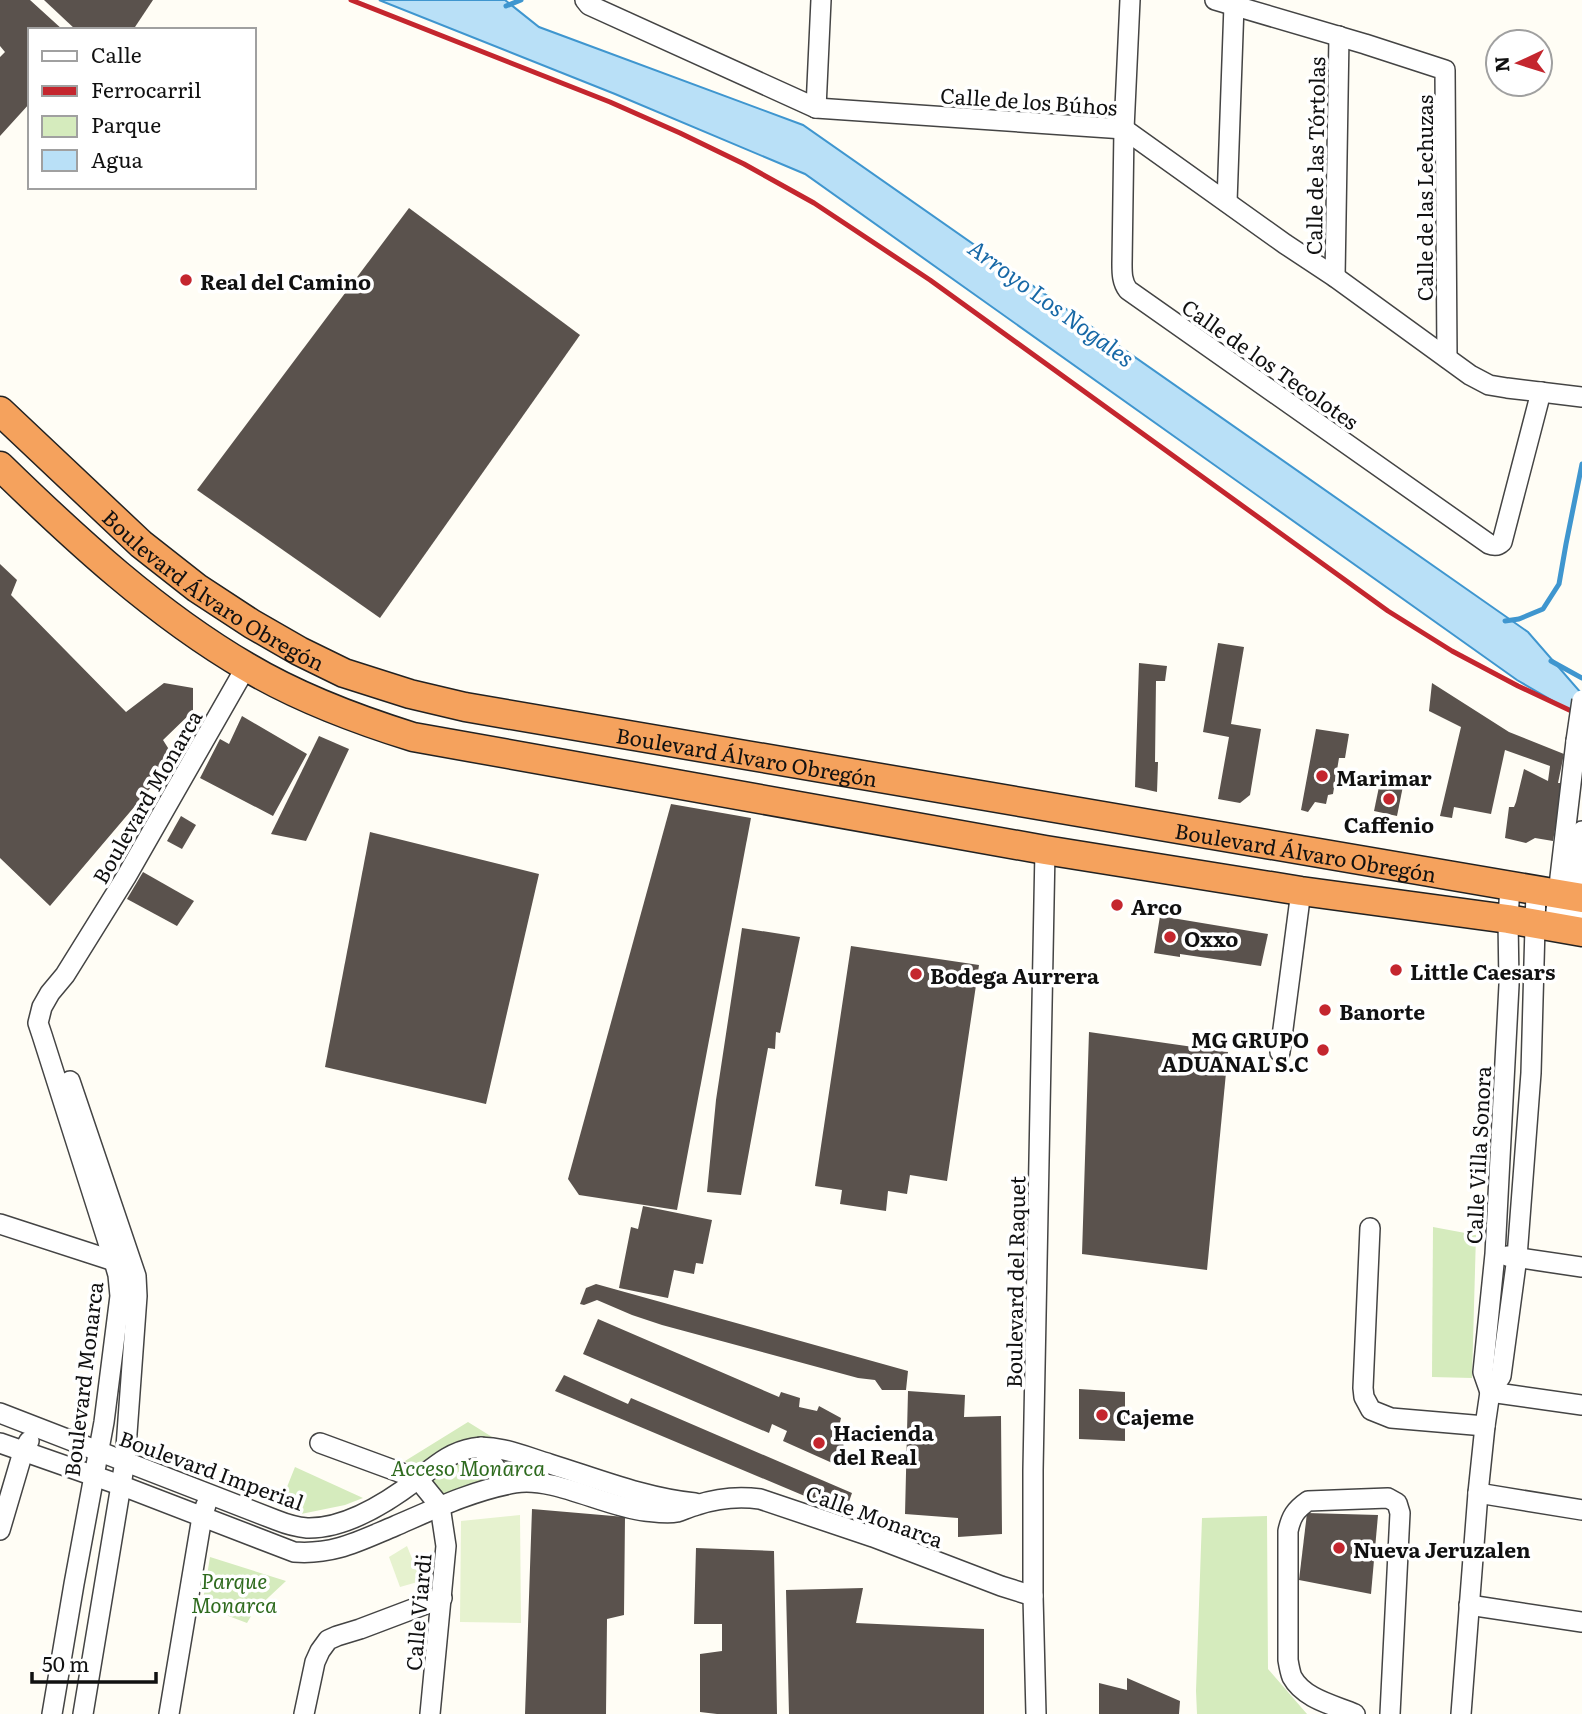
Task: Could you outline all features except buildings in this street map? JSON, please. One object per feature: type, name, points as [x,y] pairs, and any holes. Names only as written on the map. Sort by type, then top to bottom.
[{"type":"highway","name":"Boulevard Álvaro Obregón","points":[[0,411],[141,544],[197,588],[299,652],[344,673],[410,694],[465,708],[1552,893]]},
{"type":"highway","name":"Boulevard Álvaro Obregón","points":[[0,466],[49,513],[180,624],[246,667],[328,708],[413,737],[1045,850],[1550,927]]},
{"type":"street","name":"Calle de los Búhos","points":[[585,0],[589,5],[816,108],[1124,129],[1471,375],[1489,384],[1582,397]]},
{"type":"street","points":[[816,108],[821,0]]},
{"type":"street","name":"Calle de los Tecolotes","points":[[1130,0],[1122,264],[1123,278],[1128,290],[1489,544],[1497,545],[1502,542],[1541,392]]},
{"type":"street","name":"Calle de las Lechuzas","points":[[1214,0],[1445,69],[1447,358]]},
{"type":"street","points":[[1227,202],[1234,5]]},
{"type":"street","name":"Calle de las Tórtolas","points":[[1335,277],[1339,36]]},
{"type":"street","name":"Boulevard Monarca","points":[[52,1714],[104,1422],[120,1296],[114,1261],[38,1023],[42,1007],[50,993],[60,982],[126,877],[246,667]]},
{"type":"street","points":[[1550,927],[1552,893],[1582,700]]},
{"type":"street","points":[[1550,927],[1552,893],[1582,831]]},
{"type":"street","name":"Boulevard del Raquet","points":[[1036,1714],[1034,1457],[1045,850]]},
{"type":"street","points":[[1280,1052],[1301,891]]},
{"type":"street","points":[[1550,927],[1552,893]]},
{"type":"street","name":"Calle Villa Sonora","points":[[1490,1392],[1483,1372],[1494,1254],[1509,985],[1550,927]]},
{"type":"street","name":"Calle Villa Sonora","points":[[1461,1714],[1485,1426],[1490,1392],[1501,1376],[1517,1256],[1531,1073],[1550,927]]},
{"type":"street","name":"Boulevard Monarca","points":[[60,982],[52,1026],[136,1276],[137,1296],[125,1461],[83,1714]]},
{"type":"street","points":[[0,1224],[114,1261]]},
{"type":"street","points":[[1370,1228],[1363,1388],[1370,1410],[1391,1418],[1485,1426]]},
{"type":"street","points":[[1494,1254],[1582,1267]]},
{"type":"street","points":[[1490,1392],[1582,1405]]},
{"type":"street","name":"Boulevard Imperial","points":[[0,1413],[291,1525],[306,1528],[344,1521],[367,1512],[451,1456],[481,1447],[518,1454],[654,1496],[699,1504]]},
{"type":"street","points":[[0,1530],[7,1449],[28,1424]]},
{"type":"street","points":[[320,1443],[418,1479],[440,1506]]},
{"type":"street","points":[[481,1447],[507,1484]]},
{"type":"street","points":[[7,1449],[120,1485],[294,1552],[309,1553],[344,1548],[440,1506],[519,1482],[545,1484],[642,1511],[676,1512],[699,1504]]},
{"type":"street","points":[[169,1714],[202,1517],[209,1493]]},
{"type":"street","points":[[1478,1493],[1582,1510]]},
{"type":"street","name":"Calle Monarca","points":[[699,1504],[726,1497],[760,1499],[1033,1596]]},
{"type":"street","points":[[1355,1714],[1313,1697],[1300,1687],[1291,1675],[1288,1660],[1288,1531],[1290,1518],[1298,1508],[1308,1502],[1388,1498],[1397,1503],[1400,1513],[1390,1714]]},
{"type":"street","name":"Calle Viardi","points":[[430,1714],[446,1546],[440,1506]]},
{"type":"street","points":[[304,1714],[315,1662],[328,1640],[442,1598]]},
{"type":"street","points":[[1469,1605],[1582,1622]]},
{"type":"green space","points":[[1433,1227],[1476,1235],[1472,1378],[1432,1377]]},
{"type":"green space","name":"Acceso Monarca","points":[[468,1422],[505,1445],[524,1483],[440,1518],[420,1475],[405,1461]]},
{"type":"green space","name":"Parque Monarca","points":[[295,1467],[363,1498],[345,1505],[301,1514],[279,1507]]},
{"type":"green space","points":[[520,1515],[521,1623],[460,1622],[461,1521]]},
{"type":"green space","points":[[1267,1516],[1268,1669],[1307,1714],[1197,1714],[1202,1518]]},
{"type":"green space","points":[[407,1546],[421,1581],[400,1587],[389,1557]]},
{"type":"green space","name":"Parque Monarca","points":[[210,1557],[286,1581],[254,1611],[247,1623],[202,1606]]},
{"type":"water","name":"Arroyo Los Nogales","points":[[379,0],[505,0],[539,27],[803,125],[1528,632],[1582,694],[1582,718],[1517,680],[805,174],[615,94]]},
{"type":"waterway","points":[[506,6],[521,0]]},
{"type":"waterway","points":[[1505,621],[1519,619],[1543,609],[1559,584],[1582,464]]},
{"type":"waterway","name":"Arroyo Los Nogales","points":[[1551,661],[1582,678]]},
{"type":"railway","points":[[351,0],[610,102],[744,164],[814,203],[930,280],[1388,611],[1452,651],[1582,716]]},
{"type":"place","name":"Real del Camino","points":[[186,280]]},
{"type":"place","name":"Marimar","points":[[1322,776]]},
{"type":"place","name":"Caffenio","points":[[1389,799]]},
{"type":"place","name":"Arco","points":[[1117,905]]},
{"type":"place","name":"Oxxo","points":[[1170,937]]},
{"type":"place","name":"Little Caesars","points":[[1396,970]]},
{"type":"place","name":"Bodega Aurrera","points":[[916,974]]},
{"type":"place","name":"Banorte","points":[[1325,1010]]},
{"type":"place","name":"MG GRUPO ADUANAL S.C","points":[[1323,1050]]},
{"type":"place","name":"Cajeme","points":[[1102,1415]]},
{"type":"place","name":"Hacienda del Real","points":[[819,1443]]},
{"type":"place","name":"Nueva Jeruzalen","points":[[1339,1548]]}]
